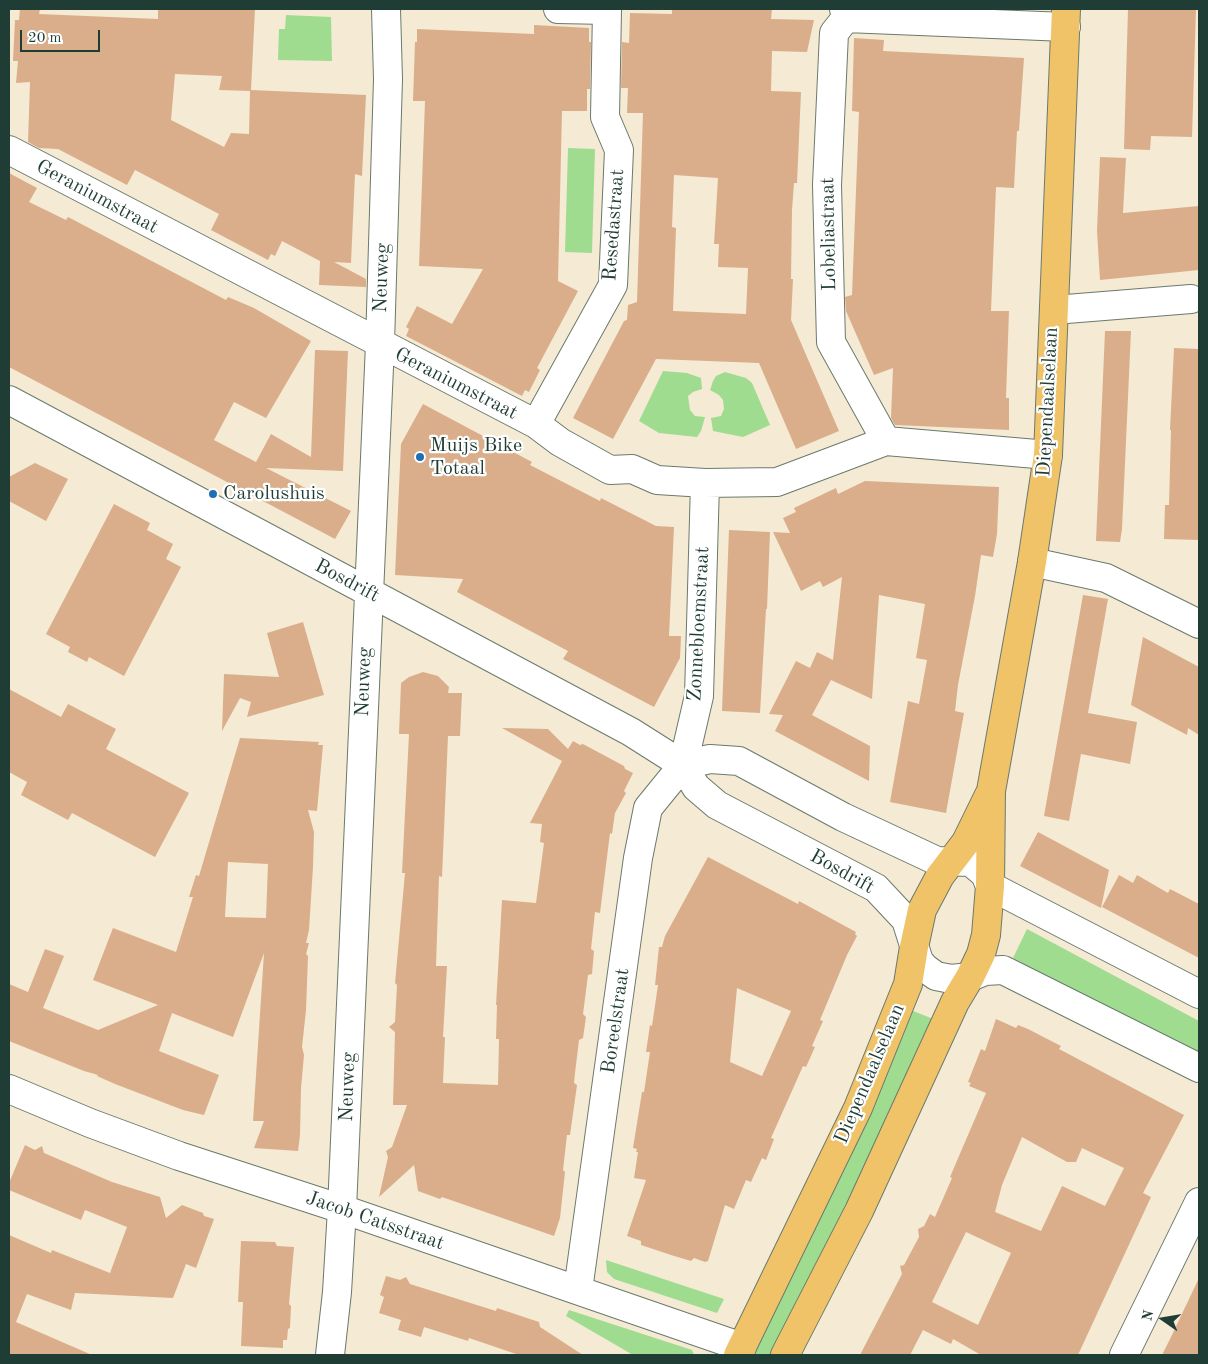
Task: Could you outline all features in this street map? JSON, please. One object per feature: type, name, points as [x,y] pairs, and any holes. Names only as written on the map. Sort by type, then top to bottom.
[{"type":"main road","name":"Diependaalselaan","points":[[785,1355],[859,1211],[955,1002],[981,954],[986,935],[990,886],[991,792],[1032,562],[1048,454],[1066,18]]},
{"type":"main road","name":"Diependaalselaan","points":[[740,1351],[858,1108],[908,984],[922,910],[950,862],[966,842],[991,792]]},
{"type":"street","name":"Neuweg","points":[[330,1355],[337,1292],[342,1209],[380,344],[388,79],[386,9]]},
{"type":"street","points":[[558,9],[607,10]]},
{"type":"street","name":"Resedastraat","points":[[536,424],[613,284],[618,150],[605,117],[607,10]]},
{"type":"street","points":[[845,13],[1066,18]]},
{"type":"street","name":"Lobeliastraat","points":[[845,13],[834,33],[827,185],[831,342],[886,441]]},
{"type":"street","name":"Geraniumstraat","points":[[9,150],[536,424],[560,442],[610,470],[632,469],[657,480],[705,483],[777,482],[886,441],[1048,454]]},
{"type":"street","points":[[1054,310],[1192,299]]},
{"type":"street","name":"Bosdrift","points":[[9,400],[632,732],[683,765],[696,787],[717,805],[876,888],[906,920],[919,961],[936,976],[951,979],[970,977],[985,971],[1003,970],[1199,1068]]},
{"type":"street","name":"Zonnebloemstraat","points":[[683,765],[699,696],[705,483]]},
{"type":"street","points":[[1032,562],[1106,578],[1199,624]]},
{"type":"street","points":[[683,765],[710,759],[739,760],[843,818],[937,861],[970,862],[985,874],[990,886],[1199,994]]},
{"type":"street","name":"Boreelstraat","points":[[578,1290],[638,858],[648,808],[683,765]]},
{"type":"street","name":"Jacob Catsstraat","points":[[9,1089],[90,1123],[179,1156],[342,1209],[578,1290],[740,1351]]},
{"type":"street","points":[[1124,1355],[1199,1202]]},
{"type":"green space","points":[[286,15],[331,17],[332,61],[278,60],[279,29],[285,29]]},
{"type":"green space","points":[[568,148],[595,149],[592,253],[565,252]]},
{"type":"green space","points":[[663,371],[687,373],[701,378],[702,389],[688,396],[690,410],[695,416],[705,417],[697,437],[659,433],[639,421]]},
{"type":"green space","points":[[725,372],[746,378],[752,383],[770,425],[743,437],[713,431],[711,418],[721,416],[724,409],[723,400],[719,395],[710,390],[716,376]]},
{"type":"green space","points":[[1027,929],[1199,1021],[1199,1062],[1013,958]]},
{"type":"green space","points":[[908,1009],[936,1020],[778,1355],[748,1355]]},
{"type":"green space","points":[[606,1260],[724,1299],[717,1313],[614,1279],[607,1272]]},
{"type":"green space","points":[[569,1310],[692,1350],[694,1355],[633,1355],[566,1316]]},
{"type":"building","points":[[20,9],[40,9],[39,14],[158,19],[158,9],[255,9],[251,90],[366,95],[362,176],[355,174],[351,263],[334,262],[366,279],[366,287],[319,285],[320,261],[282,241],[275,256],[271,254],[268,260],[211,230],[219,214],[135,170],[127,185],[58,149],[39,148],[28,142],[30,82],[16,83],[18,61],[13,61],[15,20],[19,20]],"holes":[[[175,74],[222,76],[219,90],[250,91],[249,134],[231,133],[224,147],[171,120]]]},
{"type":"building","points":[[672,9],[772,9],[771,19],[814,20],[807,52],[772,51],[771,91],[801,92],[797,183],[794,183],[792,210],[791,279],[793,279],[791,320],[839,431],[796,449],[759,363],[656,359],[613,439],[573,418],[624,321],[627,320],[628,305],[637,302],[643,113],[627,113],[628,88],[621,88],[622,42],[629,43],[630,13],[672,14]],"holes":[[[674,175],[718,178],[714,244],[719,244],[718,267],[748,268],[746,314],[673,311],[676,228],[672,227]]]},
{"type":"building","points":[[1128,9],[1196,9],[1192,137],[1151,136],[1150,150],[1124,149]]},
{"type":"building","points":[[534,25],[589,28],[589,42],[591,42],[590,89],[587,89],[587,111],[562,111],[558,281],[578,291],[537,368],[540,370],[529,392],[525,390],[522,396],[406,336],[409,329],[406,327],[417,306],[452,324],[483,269],[419,266],[425,101],[413,101],[417,29],[534,34]]},
{"type":"building","points":[[854,38],[884,40],[883,51],[1024,58],[1014,188],[996,187],[991,311],[1009,311],[1006,398],[1009,398],[1009,430],[895,425],[891,418],[893,368],[874,375],[846,311],[845,297],[852,295],[859,112],[852,111]]},
{"type":"building","points":[[1100,157],[1126,158],[1123,213],[1199,206],[1199,270],[1100,280],[1097,231]]},
{"type":"building","points":[[9,173],[37,188],[29,202],[66,220],[68,217],[226,300],[228,297],[254,308],[311,341],[266,418],[234,402],[214,440],[256,462],[271,434],[311,457],[315,350],[348,351],[343,471],[266,468],[351,511],[335,539],[9,367]]},
{"type":"building","points":[[1105,331],[1131,331],[1120,542],[1096,541]]},
{"type":"building","points":[[1174,348],[1199,349],[1199,540],[1164,539],[1165,505],[1169,505]]},
{"type":"building","points":[[423,404],[532,462],[530,465],[600,501],[601,498],[656,526],[674,527],[669,636],[681,636],[680,658],[654,707],[563,659],[568,651],[457,592],[463,579],[395,575],[401,444]]},
{"type":"building","points":[[35,463],[68,479],[46,521],[9,501],[9,477]]},
{"type":"building","points":[[865,481],[999,487],[997,534],[993,557],[981,555],[958,685],[955,711],[964,713],[946,813],[890,802],[908,701],[919,704],[927,660],[916,658],[925,604],[879,595],[872,699],[831,680],[812,715],[870,746],[869,781],[775,731],[783,715],[769,714],[796,661],[810,668],[817,652],[833,660],[842,577],[823,587],[820,581],[801,591],[773,532],[790,533],[783,518],[796,512],[794,508],[836,488],[838,494]]},
{"type":"building","points":[[114,504],[150,523],[147,530],[173,544],[166,559],[181,567],[124,676],[89,657],[87,662],[68,652],[70,647],[46,634]]},
{"type":"building","points":[[729,530],[770,532],[760,713],[722,711]]},
{"type":"building","points":[[1083,595],[1108,599],[1088,713],[1137,722],[1130,764],[1081,754],[1069,821],[1044,816]]},
{"type":"building","points":[[303,622],[324,695],[247,717],[251,702],[240,698],[222,731],[224,674],[279,677],[267,633]]},
{"type":"building","points":[[1143,637],[1199,667],[1199,735],[1188,728],[1187,735],[1131,705]]},
{"type":"building","points":[[423,672],[438,676],[449,687],[448,693],[462,693],[460,736],[448,736],[442,877],[439,876],[436,966],[447,966],[443,1037],[445,1037],[443,1083],[498,1085],[499,1039],[496,1039],[496,1005],[502,900],[536,903],[544,843],[540,842],[542,824],[530,823],[562,761],[502,728],[548,729],[568,749],[573,741],[580,745],[583,744],[624,766],[625,769],[633,773],[624,791],[626,793],[615,813],[612,834],[610,833],[600,913],[595,912],[591,949],[594,951],[592,974],[588,975],[583,1014],[586,1017],[583,1038],[579,1040],[574,1083],[577,1085],[570,1135],[567,1135],[560,1218],[554,1236],[442,1197],[440,1199],[418,1191],[414,1165],[379,1197],[388,1157],[386,1151],[392,1147],[407,1105],[393,1105],[395,1032],[389,1027],[395,1022],[397,985],[395,983],[405,873],[402,873],[409,734],[399,734],[401,683],[409,677]]},
{"type":"building","points":[[9,689],[61,717],[68,704],[116,729],[106,749],[189,793],[155,857],[72,813],[68,820],[21,795],[27,782],[9,772]]},
{"type":"building","points":[[240,738],[319,742],[318,745],[323,745],[317,811],[308,810],[314,832],[313,867],[309,930],[306,943],[309,943],[306,954],[308,956],[306,1010],[302,1047],[304,1055],[298,1151],[254,1148],[264,1121],[253,1121],[264,953],[233,1037],[172,1013],[159,1051],[219,1075],[204,1115],[183,1110],[9,1041],[9,984],[28,992],[45,949],[64,956],[43,1008],[98,1030],[158,1005],[93,980],[113,928],[176,952],[193,897],[189,897],[196,875],[199,876]],"holes":[[[228,862],[268,864],[266,918],[225,917]]]},
{"type":"building","points":[[1038,832],[1109,870],[1101,908],[1020,866]]},
{"type":"building","points":[[708,857],[798,904],[799,901],[856,932],[857,936],[820,1020],[823,1021],[812,1046],[815,1047],[806,1067],[803,1066],[771,1138],[774,1139],[766,1160],[762,1158],[751,1182],[746,1180],[734,1209],[725,1205],[708,1261],[705,1262],[694,1258],[691,1261],[641,1245],[641,1241],[627,1236],[646,1180],[634,1178],[638,1152],[636,1152],[637,1149],[633,1148],[650,1052],[646,1052],[658,985],[655,985],[659,947],[662,947],[665,936]],"holes":[[[737,988],[791,1011],[762,1076],[730,1062]]]},
{"type":"building","points":[[1119,875],[1133,883],[1137,875],[1168,893],[1170,889],[1199,904],[1199,958],[1102,907]]},
{"type":"building","points":[[996,1019],[1016,1028],[1018,1025],[1061,1046],[1059,1049],[1184,1115],[1143,1193],[1151,1197],[1078,1355],[981,1355],[953,1339],[951,1344],[923,1330],[910,1355],[860,1355],[902,1274],[900,1266],[904,1265],[919,1237],[918,1229],[924,1226],[930,1214],[935,1217],[952,1178],[950,1177],[986,1093],[969,1086],[971,1083],[968,1082],[981,1049],[985,1051]],"holes":[[[1022,1137],[1067,1162],[1076,1162],[1082,1148],[1124,1168],[1105,1206],[1062,1186],[1041,1231],[995,1212],[1002,1185]],[[966,1232],[1011,1253],[978,1325],[932,1302]]]},
{"type":"building","points":[[25,1145],[35,1150],[42,1146],[44,1153],[112,1182],[160,1197],[166,1218],[182,1205],[214,1219],[196,1268],[186,1264],[173,1298],[75,1293],[71,1310],[27,1294],[16,1322],[92,1355],[9,1355],[9,1235],[51,1253],[52,1250],[110,1273],[127,1227],[85,1210],[81,1220],[9,1190],[9,1183]]},
{"type":"building","points":[[241,1241],[275,1242],[277,1246],[294,1247],[289,1304],[291,1306],[290,1328],[288,1329],[287,1340],[283,1340],[283,1348],[241,1346],[243,1302],[238,1302]]},
{"type":"building","points":[[386,1276],[400,1280],[406,1277],[410,1284],[496,1311],[497,1308],[539,1322],[540,1327],[583,1355],[519,1355],[469,1338],[468,1341],[424,1327],[421,1337],[398,1330],[401,1320],[379,1313],[384,1297],[380,1295]]},
{"type":"building","points":[[1199,1278],[1199,1355],[1162,1355],[1171,1337]]},
{"type":"place","name":"Muijs Bike Totaal","points":[[420,457]]},
{"type":"place","name":"Carolushuis","points":[[213,494]]}]
